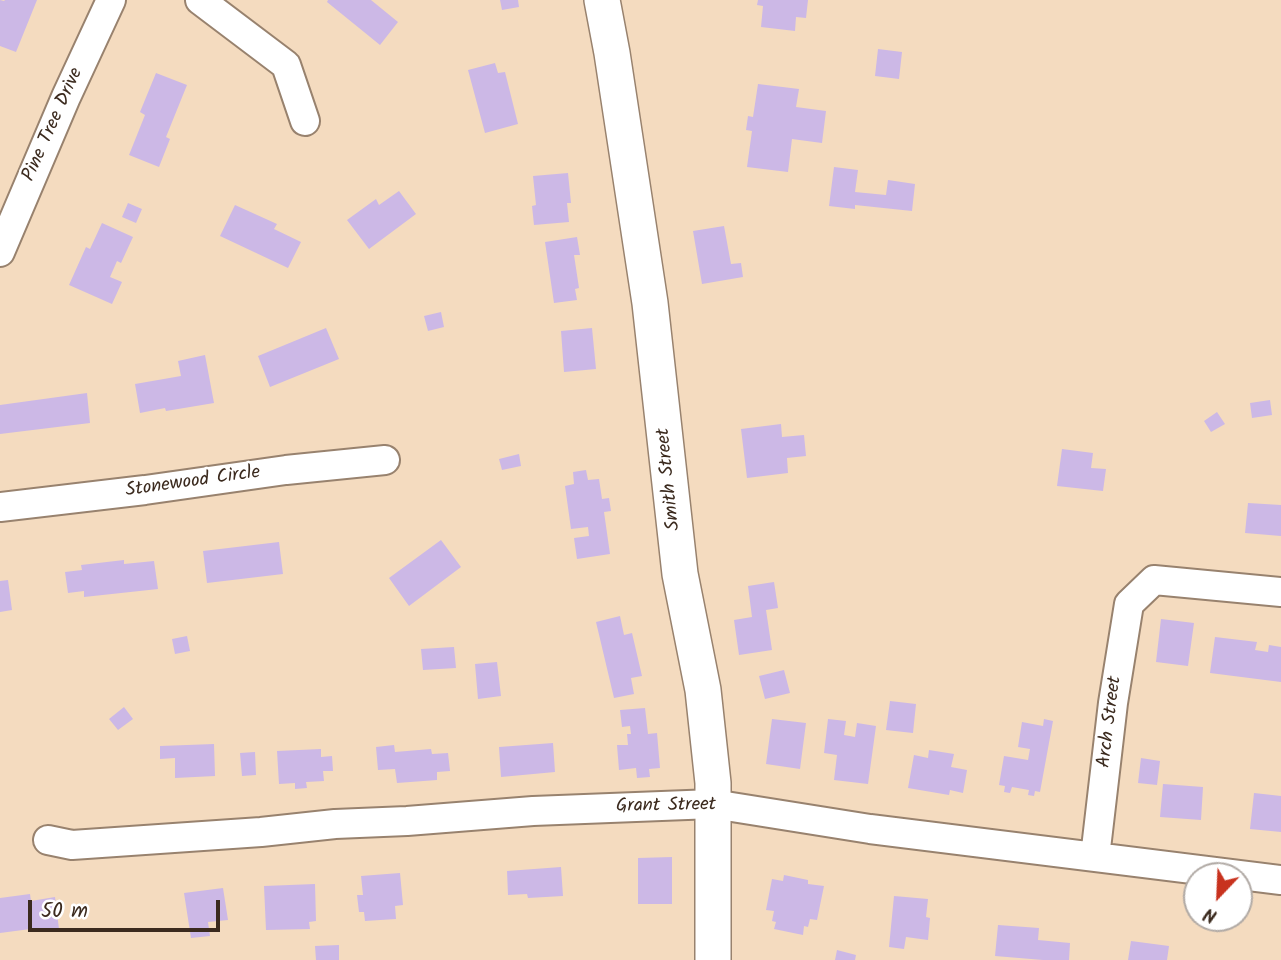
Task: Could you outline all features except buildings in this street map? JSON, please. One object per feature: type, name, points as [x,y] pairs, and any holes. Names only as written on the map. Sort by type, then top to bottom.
[{"type":"street","name":"Pine Tree Drive","points":[[0,252],[111,0]]},
{"type":"street","points":[[200,0],[286,65],[305,121]]},
{"type":"street","name":"Smith Street","points":[[602,0],[650,303],[680,574],[703,690],[713,783],[713,960]]},
{"type":"street","name":"Stonewood Circle","points":[[0,507],[286,470],[386,460]]},
{"type":"street","name":"Arch Street","points":[[1095,858],[1113,703],[1129,604],[1154,580],[1281,593]]},
{"type":"street","name":"Grant Street","points":[[48,840],[72,845],[533,811],[713,804],[870,829],[1281,880]]}]
